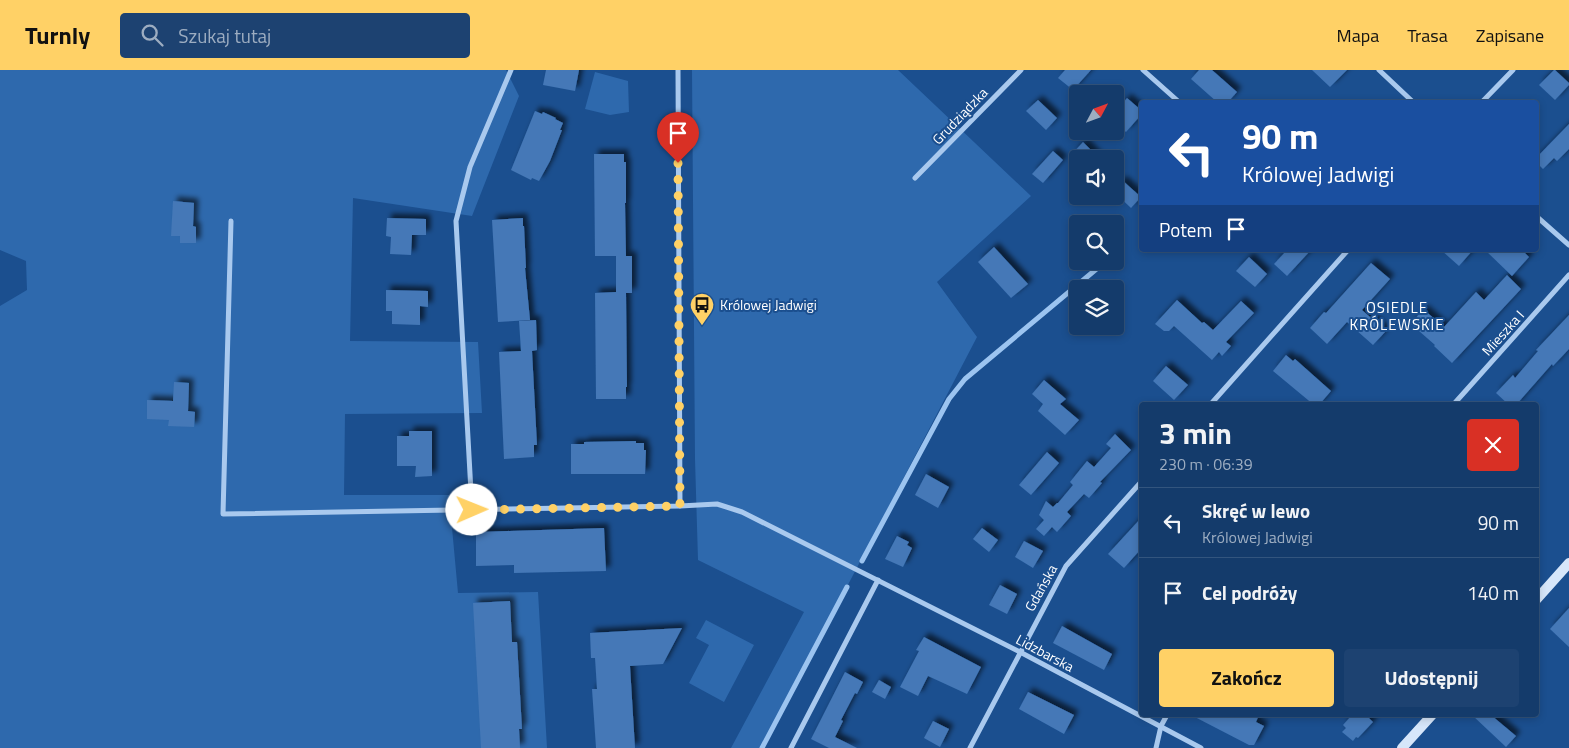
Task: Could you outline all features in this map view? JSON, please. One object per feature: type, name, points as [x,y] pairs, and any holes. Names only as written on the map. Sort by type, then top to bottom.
[{"type":"street","points":[[472,510],[456,220],[470,167],[511,70]]},
{"type":"street","points":[[678,70],[680,506]]},
{"type":"street","name":"Grudziądzka","points":[[915,178],[1021,70]]},
{"type":"street","points":[[1143,70],[1177,100]]},
{"type":"street","points":[[1379,70],[1411,100]]},
{"type":"street","points":[[1484,100],[1513,70]]},
{"type":"street","points":[[1539,219],[1569,245]]},
{"type":"street","name":"Lidzbarska","points":[[231,220],[223,514],[717,504],[742,512],[1020,652],[1139,714]]},
{"type":"street","points":[[1213,402],[1346,252]]},
{"type":"street","name":"Mieszka I","points":[[1456,402],[1569,275]]},
{"type":"street","name":"Gdańska","points":[[970,748],[1066,566],[1139,484]]},
{"type":"street","points":[[1539,597],[1569,563]]},
{"type":"street","points":[[790,748],[878,580]]},
{"type":"street","name":"Lidzbarska","points":[[1144,717],[1201,748]]},
{"type":"street","points":[[1156,748],[1161,726],[1166,717]]},
{"type":"street","points":[[1402,748],[1430,717]]},
{"type":"shaded area","points":[[0,70],[506,70],[519,96],[472,216],[353,198],[350,341],[478,342],[482,413],[345,414],[344,495],[449,495],[458,593],[538,592],[547,748],[0,748],[0,306],[27,290],[26,261],[0,250]]},
{"type":"shaded area","points":[[692,70],[898,70],[1031,196],[937,282],[977,337],[763,748],[731,748],[804,612],[698,560],[695,459]]},
{"type":"shaded area","points":[[595,72],[628,81],[629,112],[610,115],[585,109]]},
{"type":"shaded area","points":[[706,620],[754,645],[724,702],[689,683],[709,645],[696,638]]},
{"type":"building","points":[[546,70],[579,70],[575,91],[543,85]]},
{"type":"building","points":[[1065,70],[1091,70],[1078,85],[1069,85],[1069,87],[1058,78]]},
{"type":"building","points":[[1199,70],[1212,70],[1237,92],[1230,100],[1215,100],[1191,79]]},
{"type":"building","points":[[1312,70],[1347,70],[1330,87]]},
{"type":"building","points":[[1554,70],[1569,83],[1555,100],[1539,85]]},
{"type":"building","points":[[1127,98],[1139,108],[1139,117],[1126,132],[1124,130],[1124,102]]},
{"type":"building","points":[[1038,100],[1057,118],[1046,130],[1026,111]]},
{"type":"building","points":[[535,111],[542,114],[543,112],[563,123],[550,161],[539,181],[532,178],[531,180],[511,170]]},
{"type":"building","points":[[1569,124],[1569,149],[1557,161],[1554,158],[1543,169],[1539,165],[1539,155]]},
{"type":"building","points":[[1083,142],[1091,150],[1076,150]]},
{"type":"building","points":[[1053,151],[1063,160],[1043,183],[1032,174]]},
{"type":"building","points":[[594,154],[624,154],[624,162],[626,162],[626,256],[632,256],[632,293],[626,293],[626,399],[596,399],[595,293],[616,292],[616,256],[595,256]]},
{"type":"building","points":[[1124,182],[1139,195],[1139,199],[1131,208],[1124,201]]},
{"type":"building","points":[[173,201],[194,203],[193,226],[196,227],[196,243],[180,243],[180,236],[171,236]]},
{"type":"building","points":[[387,218],[426,219],[426,235],[412,235],[411,255],[390,254],[391,237],[386,236]]},
{"type":"building","points":[[523,218],[530,320],[498,322],[492,220]]},
{"type":"building","points":[[994,247],[1028,284],[1011,298],[978,262]]},
{"type":"building","points":[[1285,252],[1309,252],[1287,276],[1274,264]]},
{"type":"building","points":[[1443,252],[1471,252],[1459,266]]},
{"type":"building","points":[[1487,252],[1524,252],[1529,257],[1512,276]]},
{"type":"building","points":[[1249,257],[1267,274],[1255,287],[1236,271]]},
{"type":"building","points":[[1371,263],[1390,279],[1362,310],[1386,331],[1373,345],[1347,322],[1327,344],[1310,328]]},
{"type":"building","points":[[1507,275],[1521,289],[1452,363],[1411,324],[1423,309],[1444,327],[1476,292],[1484,300]]},
{"type":"building","points":[[386,290],[428,291],[428,307],[420,306],[420,325],[392,324],[392,311],[386,311]]},
{"type":"building","points":[[1177,300],[1202,323],[1204,322],[1213,330],[1241,301],[1254,313],[1226,342],[1231,346],[1222,356],[1219,352],[1212,360],[1174,326],[1169,331],[1164,331],[1155,324]]},
{"type":"building","points":[[1569,315],[1569,349],[1553,366],[1552,364],[1519,402],[1506,402],[1496,393],[1513,375],[1515,378],[1538,351],[1536,350]]},
{"type":"building","points":[[536,320],[537,350],[532,351],[537,445],[534,445],[534,457],[504,459],[499,352],[521,351],[519,321]]},
{"type":"building","points":[[1286,355],[1293,361],[1295,359],[1331,391],[1322,402],[1310,402],[1273,371]]},
{"type":"building","points":[[1166,366],[1188,385],[1174,400],[1153,381]]},
{"type":"building","points":[[1044,380],[1066,399],[1060,404],[1079,420],[1065,435],[1038,411],[1043,404],[1032,394]]},
{"type":"building","points":[[174,382],[189,383],[188,411],[195,412],[194,427],[168,426],[169,420],[147,419],[147,400],[173,401]]},
{"type":"building","points":[[409,431],[432,431],[432,476],[415,477],[416,466],[397,466],[397,436],[409,436]]},
{"type":"building","points":[[1115,434],[1131,450],[1100,482],[1102,483],[1089,498],[1084,494],[1067,512],[1071,516],[1057,532],[1052,527],[1044,536],[1036,529],[1044,520],[1039,515],[1046,501],[1053,507],[1058,503],[1073,485],[1070,482],[1087,461],[1094,467],[1111,448],[1106,444]]},
{"type":"building","points":[[636,441],[636,443],[644,443],[644,450],[646,450],[645,474],[571,474],[571,444]]},
{"type":"building","points":[[1047,452],[1059,463],[1031,495],[1019,485]]},
{"type":"building","points":[[926,474],[949,487],[938,508],[915,495]]},
{"type":"building","points":[[1139,520],[1139,551],[1124,568],[1108,554]]},
{"type":"building","points":[[604,528],[606,571],[514,573],[514,565],[476,566],[476,532]]},
{"type":"building","points":[[982,528],[998,540],[989,552],[973,539]]},
{"type":"building","points":[[897,536],[909,542],[907,545],[912,548],[903,567],[885,559]]},
{"type":"building","points":[[1024,541],[1043,551],[1033,568],[1015,557]]},
{"type":"building","points":[[1000,585],[1017,594],[1007,614],[989,605]]},
{"type":"building","points":[[510,601],[512,642],[517,642],[522,729],[519,729],[520,748],[481,748],[473,603]]},
{"type":"building","points":[[1569,608],[1569,647],[1550,629]]},
{"type":"building","points":[[1062,626],[1112,654],[1104,670],[1053,643]]},
{"type":"building","points":[[682,628],[663,664],[630,666],[635,748],[596,748],[592,689],[597,689],[595,658],[591,658],[590,633]]},
{"type":"building","points":[[924,637],[981,667],[967,694],[928,676],[918,696],[900,687],[919,651],[916,650]]},
{"type":"building","points":[[845,672],[863,682],[841,720],[843,721],[835,737],[857,748],[829,748],[811,739]]},
{"type":"building","points":[[879,680],[891,687],[885,699],[872,692]]},
{"type":"building","points":[[1028,692],[1074,715],[1064,734],[1019,709]]},
{"type":"building","points":[[1195,717],[1258,717],[1256,722],[1264,726],[1254,745],[1249,745]]},
{"type":"building","points":[[1350,717],[1368,717],[1373,722],[1353,741],[1342,732],[1346,728],[1343,725]]},
{"type":"building","points":[[1474,717],[1493,717],[1516,736],[1506,747]]},
{"type":"building","points":[[933,721],[949,729],[940,747],[924,738]]},
{"type":"waterway","points":[[862,561],[949,399],[965,379],[1095,270]]},
{"type":"waterway","points":[[762,748],[847,587]]},
{"type":"place","name":"Królowej Jadwigi","points":[[702,326]]},
{"type":"district","name":"OSIEDLE KRÓLEWSKIE","points":[[1397,316]]},
{"type":"route","points":[[472,510],[680,506],[678,163]]}]
